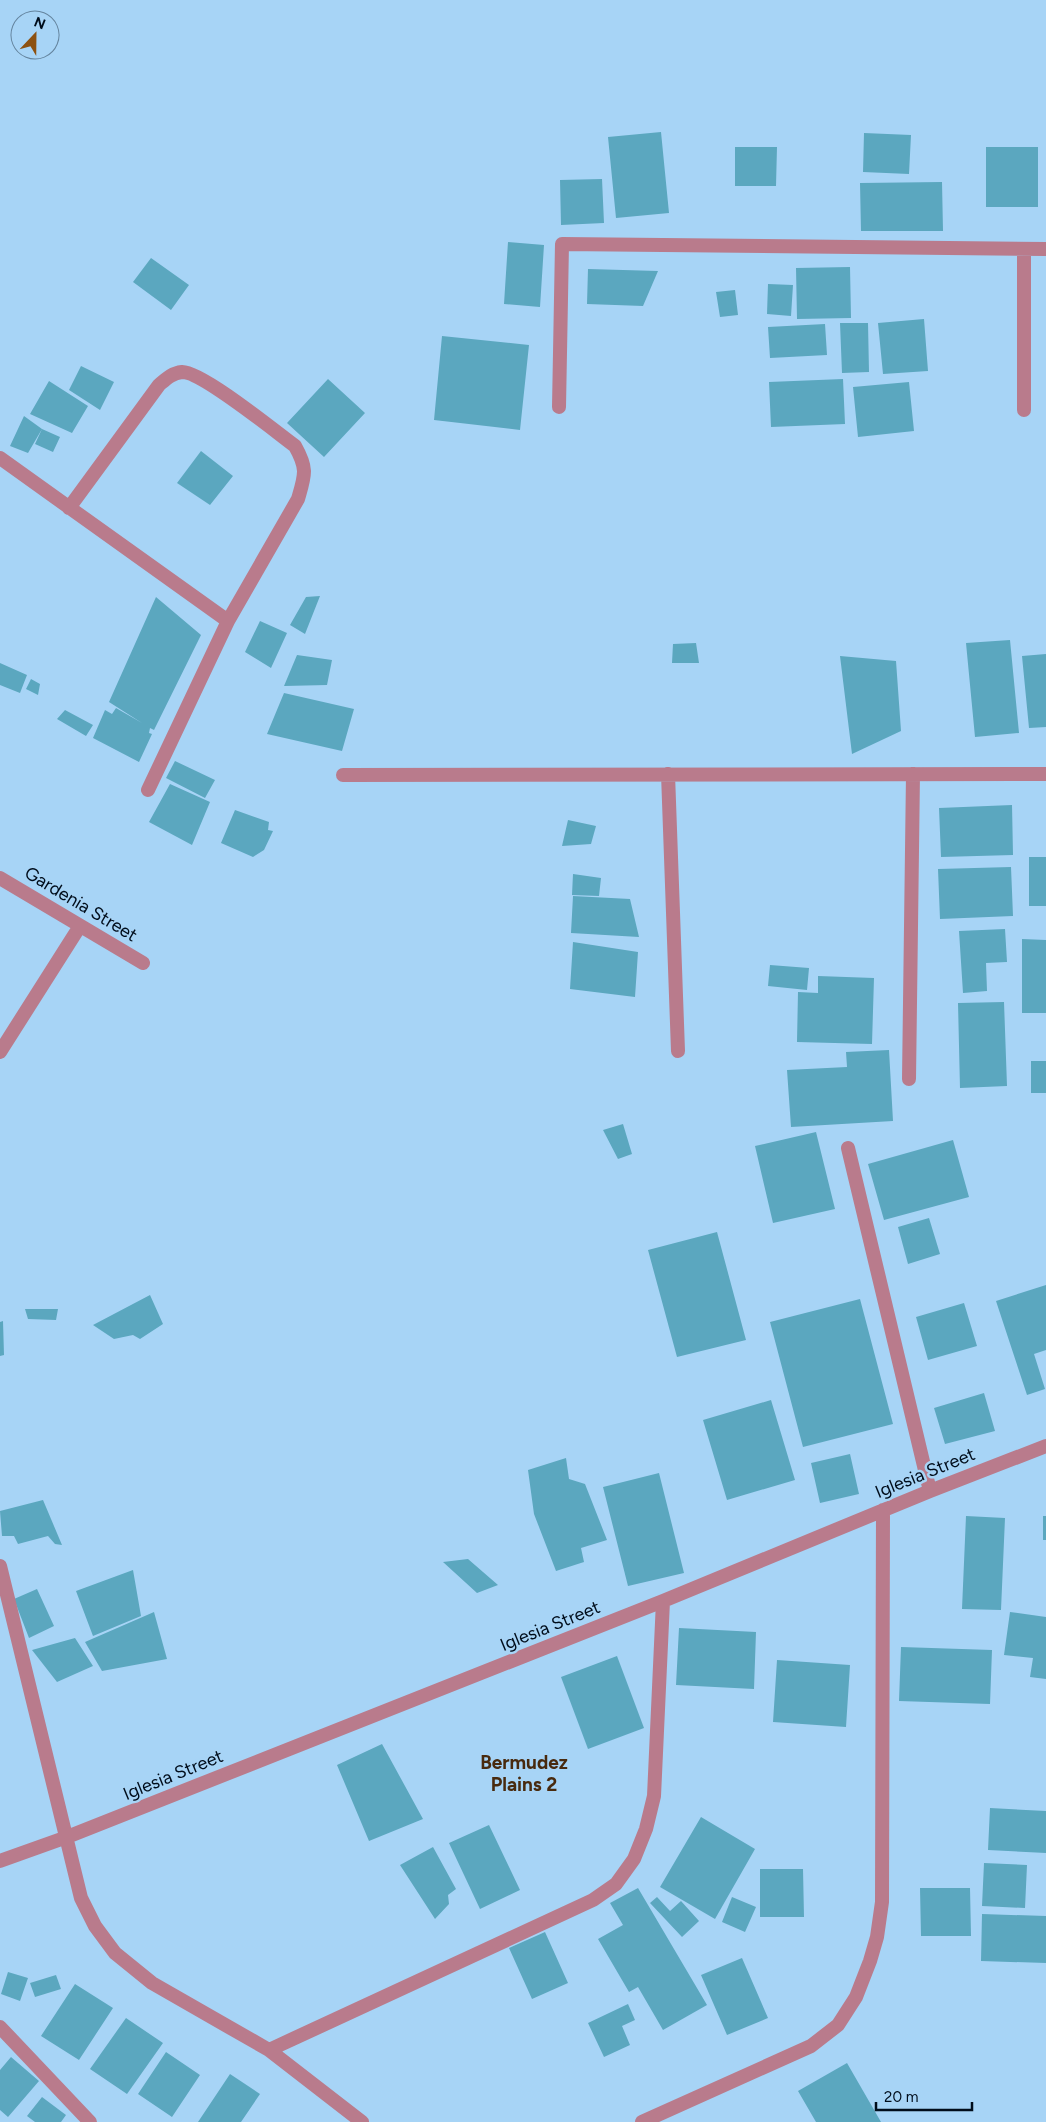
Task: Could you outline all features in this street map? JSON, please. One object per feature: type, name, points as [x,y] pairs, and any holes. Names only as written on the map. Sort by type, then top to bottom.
[{"type":"street","points":[[559,406],[562,244],[1046,249]]},
{"type":"street","points":[[1024,249],[1024,410]]},
{"type":"street","points":[[69,508],[159,385],[171,375],[184,372],[202,379],[295,446],[304,462],[304,477],[298,499],[228,621],[148,790]]},
{"type":"street","points":[[0,458],[228,621]]},
{"type":"street","points":[[668,774],[678,1051]]},
{"type":"street","points":[[909,1078],[913,774]]},
{"type":"street","points":[[342,775],[1046,774]]},
{"type":"street","name":"Gardenia Street","points":[[0,878],[143,963]]},
{"type":"street","points":[[0,1052],[80,926]]},
{"type":"street","points":[[848,1148],[930,1491]]},
{"type":"street","name":"Iglesia Street","points":[[0,1861],[67,1837],[663,1601],[883,1510],[1046,1446]]},
{"type":"street","points":[[642,2122],[811,2046],[838,2025],[856,1997],[877,1937],[882,1902],[883,1510]]},
{"type":"street","points":[[0,1566],[81,1898],[95,1926],[116,1953],[152,1982],[269,2050],[362,2122]]},
{"type":"street","points":[[269,2050],[593,1900],[616,1884],[634,1859],[646,1828],[654,1796],[663,1601]]},
{"type":"street","points":[[0,2026],[90,2122]]},
{"type":"building","points":[[661,132],[669,213],[616,218],[608,137]]},
{"type":"building","points":[[864,133],[911,135],[909,174],[863,172]]},
{"type":"building","points":[[735,147],[777,147],[776,186],[735,186]]},
{"type":"building","points":[[986,147],[1038,147],[1038,207],[986,207]]},
{"type":"building","points":[[602,179],[604,223],[561,225],[560,180]]},
{"type":"building","points":[[942,182],[943,231],[861,231],[860,183]]},
{"type":"building","points":[[508,242],[544,245],[540,307],[504,304]]},
{"type":"building","points":[[151,258],[189,285],[171,310],[133,282]]},
{"type":"building","points":[[850,267],[851,318],[797,319],[796,268]]},
{"type":"building","points":[[588,269],[658,271],[643,306],[587,304]]},
{"type":"building","points":[[768,284],[793,285],[791,316],[767,314]]},
{"type":"building","points":[[735,290],[738,315],[720,317],[716,292]]},
{"type":"building","points":[[924,319],[928,371],[883,374],[878,323]]},
{"type":"building","points":[[840,323],[868,323],[869,372],[842,373]]},
{"type":"building","points":[[825,324],[827,355],[770,358],[768,327]]},
{"type":"building","points":[[442,336],[529,345],[520,430],[434,420]]},
{"type":"building","points":[[81,366],[114,382],[100,410],[69,390]]},
{"type":"building","points":[[328,379],[365,413],[324,457],[287,423]]},
{"type":"building","points":[[843,379],[845,424],[771,427],[769,382]]},
{"type":"building","points":[[49,381],[88,406],[72,433],[30,414]]},
{"type":"building","points":[[909,382],[914,431],[858,437],[853,387]]},
{"type":"building","points":[[24,416],[42,429],[28,453],[10,446]]},
{"type":"building","points":[[42,429],[60,437],[53,452],[35,444]]},
{"type":"building","points":[[201,451],[233,476],[210,505],[177,483]]},
{"type":"building","points":[[320,596],[305,634],[290,625],[306,597]]},
{"type":"building","points":[[156,597],[201,635],[154,730],[150,728],[149,733],[152,734],[139,762],[93,738],[105,710],[112,714],[116,708],[142,723],[109,702]]},
{"type":"building","points":[[260,621],[287,633],[271,668],[245,652]]},
{"type":"building","points":[[1010,640],[1019,733],[975,737],[966,643]]},
{"type":"building","points":[[696,643],[699,663],[672,663],[673,644]]},
{"type":"building","points":[[1046,654],[1046,727],[1029,728],[1022,656]]},
{"type":"building","points":[[297,655],[332,660],[327,685],[284,686]]},
{"type":"building","points":[[840,656],[896,661],[901,731],[852,754]]},
{"type":"building","points":[[0,663],[27,675],[20,693],[0,685]]},
{"type":"building","points":[[31,679],[40,684],[38,695],[26,689]]},
{"type":"building","points":[[284,693],[354,709],[342,751],[267,734]]},
{"type":"building","points":[[65,710],[93,725],[86,736],[57,719]]},
{"type":"building","points":[[175,761],[215,780],[205,798],[166,778]]},
{"type":"building","points":[[170,784],[210,802],[192,845],[149,822]]},
{"type":"building","points":[[1012,805],[1013,855],[941,857],[939,808]]},
{"type":"building","points":[[235,810],[269,822],[268,830],[273,831],[264,850],[253,857],[221,843]]},
{"type":"building","points":[[568,820],[596,826],[591,844],[562,846]]},
{"type":"building","points":[[1029,857],[1046,857],[1046,906],[1029,906]]},
{"type":"building","points":[[1011,867],[1013,916],[940,919],[938,869]]},
{"type":"building","points":[[573,874],[601,878],[599,896],[572,895]]},
{"type":"building","points":[[573,896],[630,899],[639,937],[571,933]]},
{"type":"building","points":[[1005,929],[1007,962],[986,963],[987,991],[963,993],[959,931]]},
{"type":"building","points":[[1022,939],[1046,940],[1046,1013],[1022,1013]]},
{"type":"building","points":[[573,942],[638,952],[635,997],[570,989]]},
{"type":"building","points":[[770,965],[809,968],[807,990],[768,986]]},
{"type":"building","points":[[818,976],[874,978],[872,1044],[797,1042],[798,992],[818,993]]},
{"type":"building","points":[[1004,1002],[1007,1086],[960,1088],[958,1003]]},
{"type":"building","points":[[889,1050],[893,1121],[791,1127],[787,1070],[847,1067],[846,1052]]},
{"type":"building","points":[[1031,1061],[1046,1061],[1046,1093],[1031,1093]]},
{"type":"building","points":[[623,1124],[632,1154],[618,1159],[603,1130]]},
{"type":"building","points":[[816,1132],[835,1209],[773,1223],[755,1146]]},
{"type":"building","points":[[953,1140],[969,1197],[884,1220],[868,1164]]},
{"type":"building","points":[[929,1218],[940,1254],[908,1264],[898,1227]]},
{"type":"building","points":[[717,1232],[746,1340],[677,1357],[648,1250]]},
{"type":"building","points":[[1046,1285],[1046,1350],[1034,1354],[1045,1389],[1027,1395],[996,1301]]},
{"type":"building","points":[[150,1295],[163,1324],[140,1339],[133,1335],[114,1339],[93,1325]]},
{"type":"building","points":[[860,1299],[893,1424],[803,1447],[770,1322]]},
{"type":"building","points":[[964,1303],[977,1346],[928,1360],[916,1317]]},
{"type":"building","points":[[25,1309],[58,1309],[56,1320],[28,1319]]},
{"type":"building","points":[[3,1321],[4,1355],[0,1356],[0,1322]]},
{"type":"building","points":[[984,1393],[995,1431],[945,1444],[934,1408]]},
{"type":"building","points":[[771,1400],[795,1480],[727,1500],[703,1420]]},
{"type":"building","points":[[850,1454],[859,1494],[820,1503],[811,1463]]},
{"type":"building","points":[[566,1458],[569,1479],[585,1484],[607,1540],[581,1548],[584,1562],[556,1571],[534,1514],[528,1470]]},
{"type":"building","points":[[659,1473],[684,1573],[628,1586],[603,1487]]},
{"type":"building","points":[[43,1500],[62,1545],[55,1544],[48,1536],[18,1544],[14,1536],[2,1536],[0,1511]]},
{"type":"building","points":[[966,1516],[1005,1518],[1001,1610],[962,1609]]},
{"type":"building","points":[[1043,1516],[1046,1516],[1046,1540],[1043,1540]]},
{"type":"building","points":[[468,1559],[498,1585],[477,1593],[443,1562]]},
{"type":"building","points":[[133,1570],[141,1616],[93,1636],[76,1591]]},
{"type":"building","points":[[37,1589],[54,1626],[29,1638],[14,1599]]},
{"type":"building","points":[[154,1612],[167,1659],[102,1671],[85,1642]]},
{"type":"building","points":[[1010,1612],[1046,1617],[1046,1679],[1030,1677],[1033,1658],[1004,1655]]},
{"type":"building","points":[[679,1628],[756,1632],[754,1689],[676,1685]]},
{"type":"building","points":[[75,1638],[93,1666],[57,1682],[32,1650]]},
{"type":"building","points":[[901,1647],[992,1650],[990,1704],[899,1701]]},
{"type":"building","points":[[617,1656],[644,1728],[588,1749],[561,1677]]},
{"type":"building","points":[[777,1660],[850,1665],[846,1727],[773,1722]]},
{"type":"building","points":[[382,1744],[423,1819],[369,1841],[337,1765]]},
{"type":"building","points":[[990,1808],[1046,1811],[1046,1853],[988,1850]]},
{"type":"building","points":[[701,1817],[755,1849],[715,1919],[660,1887]]},
{"type":"building","points":[[489,1825],[520,1890],[480,1909],[449,1843]]},
{"type":"building","points":[[433,1847],[456,1889],[448,1895],[449,1904],[435,1919],[400,1865]]},
{"type":"building","points":[[984,1863],[1027,1865],[1025,1908],[982,1906]]},
{"type":"building","points":[[760,1869],[803,1869],[804,1917],[760,1917]]},
{"type":"building","points":[[638,1888],[707,2005],[663,2030],[638,1987],[629,1992],[598,1939],[623,1925],[610,1903]]},
{"type":"building","points":[[920,1888],[970,1888],[971,1936],[921,1936]]},
{"type":"building","points":[[657,1897],[670,1911],[681,1901],[699,1921],[682,1937],[650,1903]]},
{"type":"building","points":[[732,1897],[756,1907],[745,1932],[722,1922]]},
{"type":"building","points":[[982,1914],[1046,1916],[1046,1963],[981,1961]]},
{"type":"building","points":[[545,1932],[568,1983],[532,1999],[509,1948]]},
{"type":"building","points":[[742,1958],[768,2018],[727,2035],[701,1975]]},
{"type":"building","points":[[8,1972],[28,1978],[20,2001],[1,1994]]},
{"type":"building","points":[[56,1975],[61,1989],[35,1997],[30,1983]]},
{"type":"building","points":[[75,1984],[113,2008],[79,2060],[41,2036]]},
{"type":"building","points":[[628,2004],[635,2020],[622,2026],[630,2045],[604,2057],[588,2023]]},
{"type":"building","points":[[126,2018],[163,2043],[127,2094],[90,2069]]},
{"type":"building","points":[[166,2052],[200,2075],[172,2117],[138,2094]]},
{"type":"building","points":[[11,2057],[39,2081],[8,2117],[0,2110],[0,2070]]},
{"type":"building","points":[[847,2063],[881,2122],[816,2122],[798,2091]]},
{"type":"building","points":[[230,2074],[260,2094],[241,2122],[198,2122]]},
{"type":"building","points":[[42,2097],[66,2115],[61,2122],[35,2122],[27,2116]]},
{"type":"district","name":"Bermudez Plains 2","points":[[524,1773]]}]
